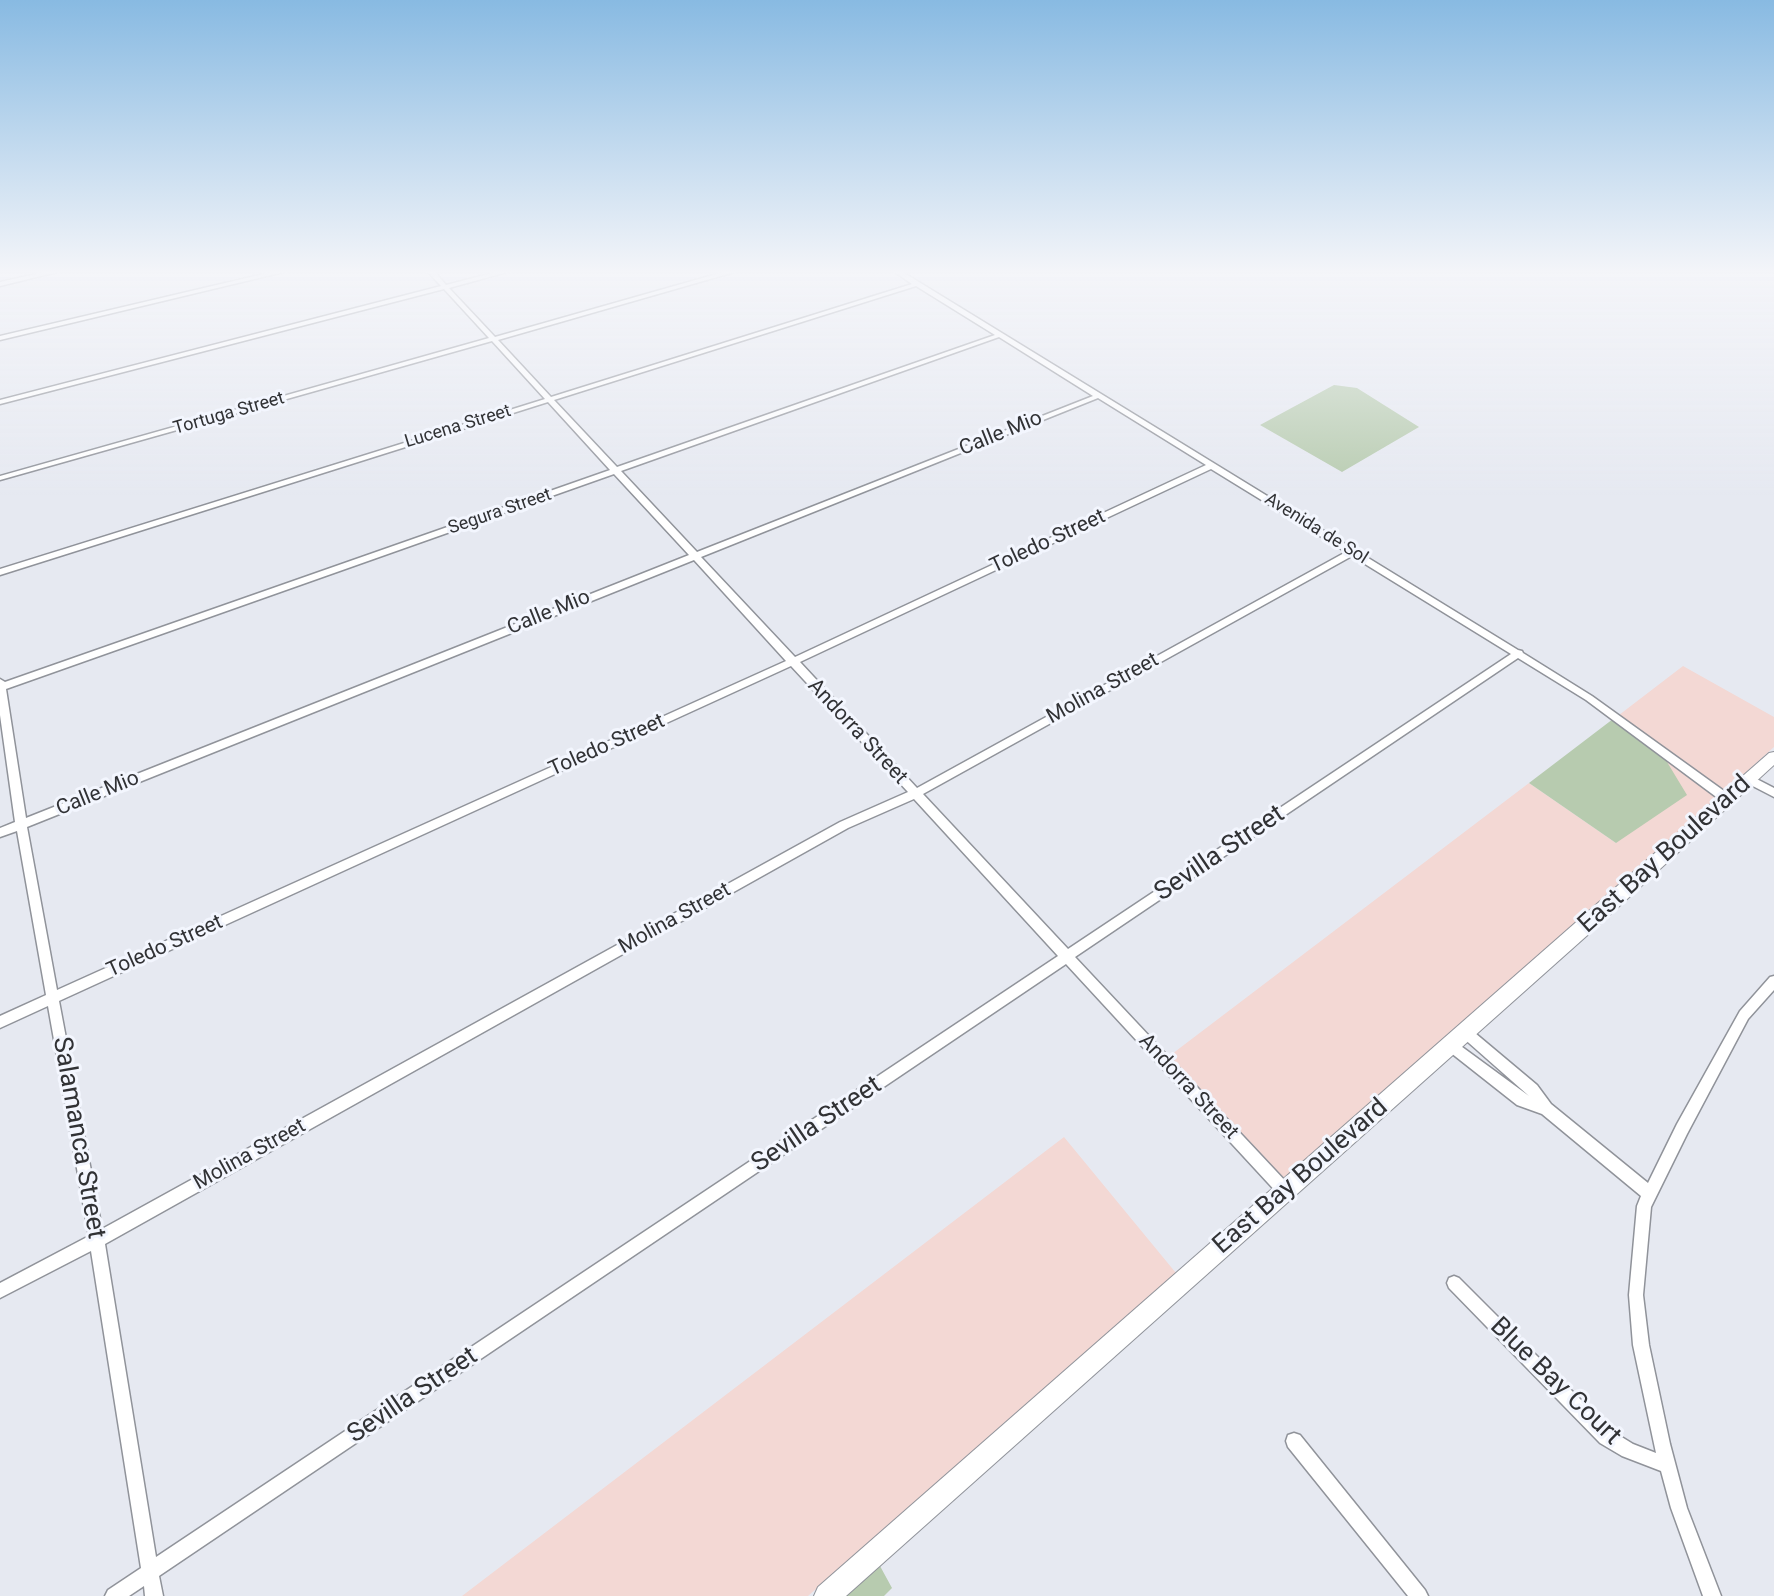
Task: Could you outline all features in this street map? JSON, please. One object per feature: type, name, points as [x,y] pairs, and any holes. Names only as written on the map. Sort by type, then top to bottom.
[{"type":"main road","name":"East Bay Boulevard","points":[[827,1596],[1774,757]]},
{"type":"street","points":[[0,402],[221,345]]},
{"type":"street","name":"Tortuga Street","points":[[0,478],[472,345]]},
{"type":"street","name":"Andorra Street","points":[[497,345],[1285,1191]]},
{"type":"street","name":"Lucena Street","points":[[0,572],[719,345]]},
{"type":"street","name":"Segura Street","points":[[0,684],[615,472],[971,345]]},
{"type":"street","name":"Avenida de Sol","points":[[1017,345],[1519,653],[1589,698],[1727,799]]},
{"type":"street","name":"Calle Mio","points":[[0,833],[1098,396]]},
{"type":"street","name":"Toledo Street","points":[[0,1022],[792,662],[1213,465]]},
{"type":"street","name":"Molina Street","points":[[0,1291],[97,1240],[844,825],[914,794],[1353,552]]},
{"type":"street","name":"Sevilla Street","points":[[114,1596],[1519,653]]},
{"type":"street","name":"Salamanca Street","points":[[0,684],[21,824],[97,1240],[154,1596]]},
{"type":"street","points":[[1749,779],[1774,793]]},
{"type":"street","points":[[1712,1596],[1679,1508],[1667,1465],[1641,1345],[1636,1295],[1644,1206],[1744,1015],[1774,981]]},
{"type":"street","points":[[1457,1039],[1522,1100],[1546,1109]]},
{"type":"street","points":[[1457,1039],[1532,1089],[1546,1109],[1650,1194]]},
{"type":"street","name":"Blue Bay Court","points":[[1454,1283],[1606,1437],[1628,1450],[1667,1465]]},
{"type":"street","points":[[1294,1441],[1419,1596]]},
{"type":"shaded area","points":[[1683,666],[1774,717],[1774,747],[1724,792],[1619,715]]},
{"type":"shaded area","points":[[1664,757],[1718,797],[1283,1180],[1168,1057],[1529,783],[1616,843]]},
{"type":"shaded area","points":[[1064,1137],[1176,1273],[808,1596],[462,1596]]},
{"type":"green space","points":[[1334,385],[1357,388],[1419,427],[1342,472],[1260,425]]},
{"type":"green space","points":[[1613,719],[1664,757],[1687,795],[1616,843],[1529,783]]},
{"type":"green space","points":[[880,1566],[892,1588],[884,1596],[845,1596]]}]
